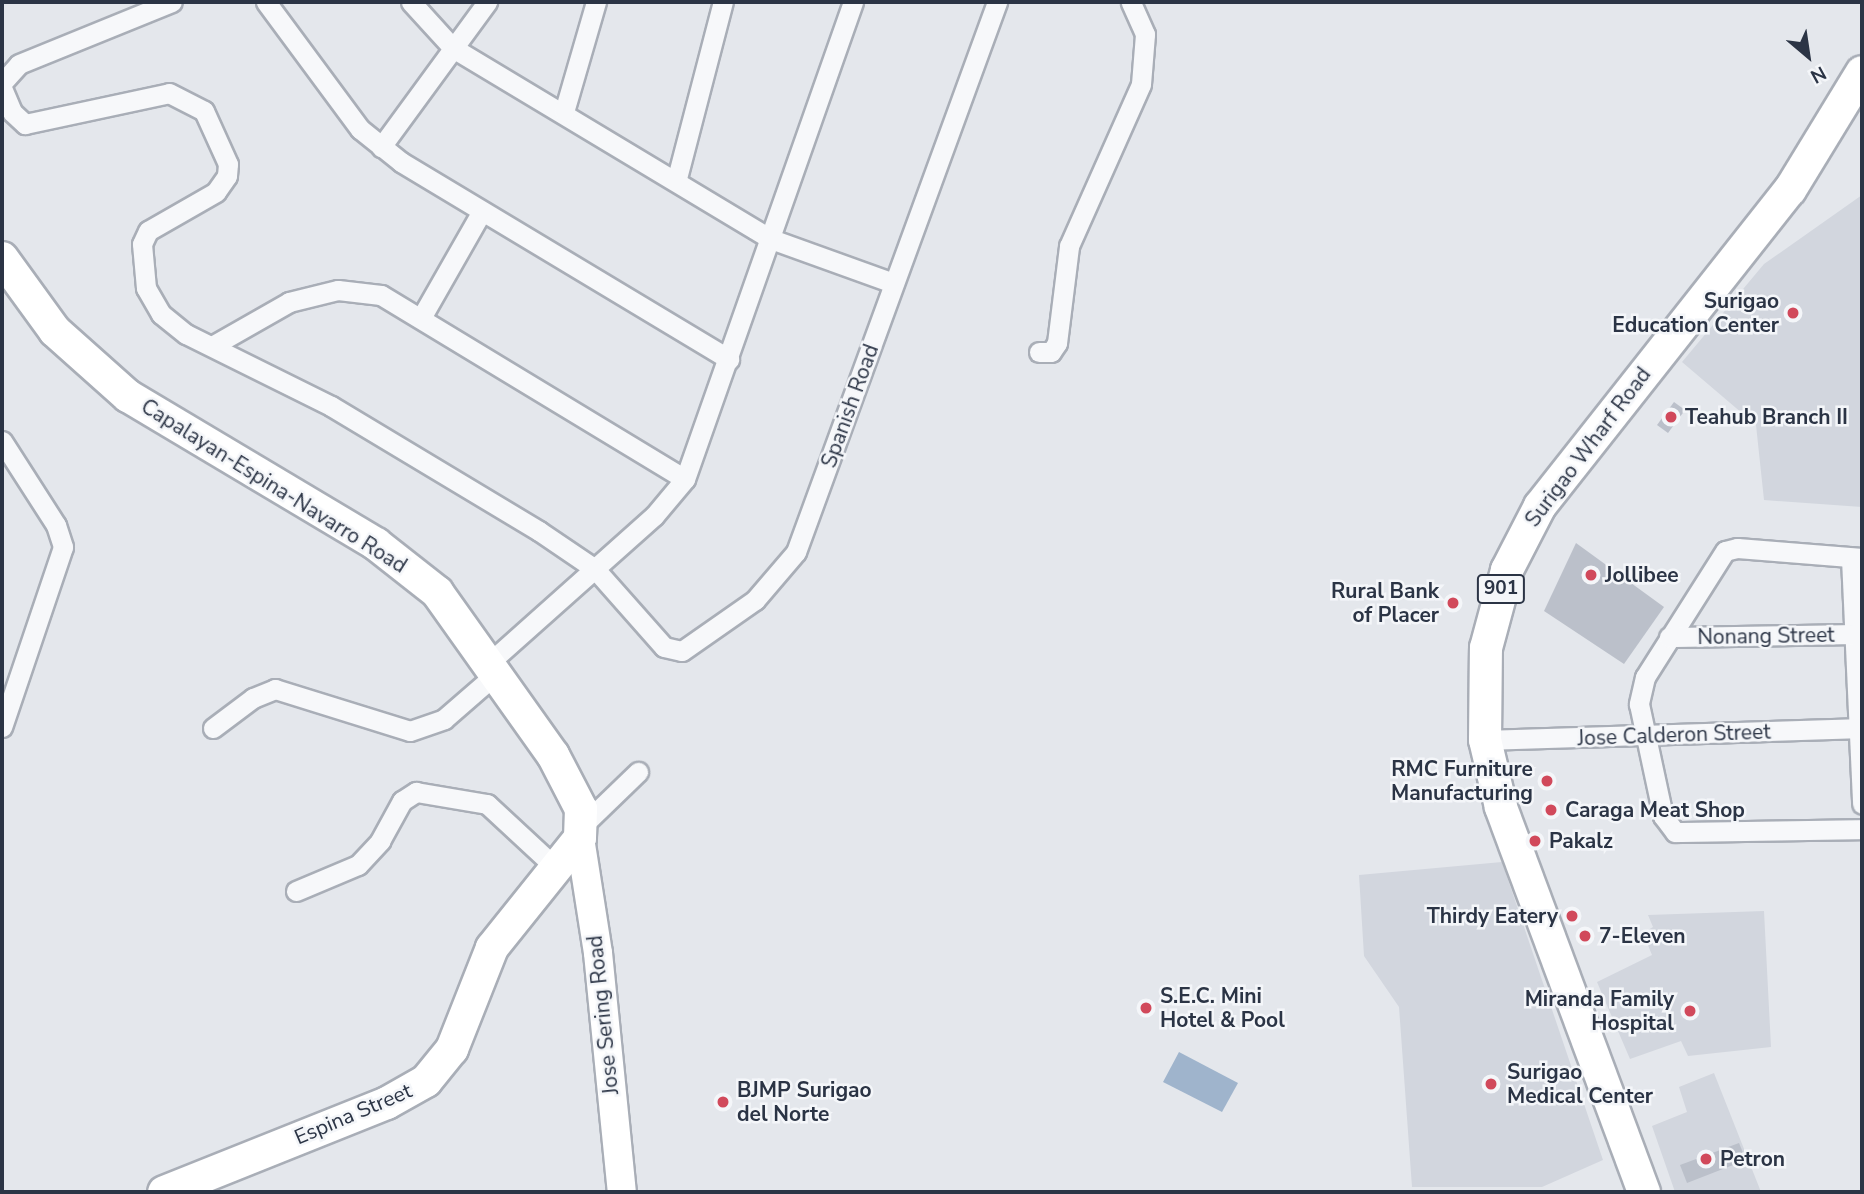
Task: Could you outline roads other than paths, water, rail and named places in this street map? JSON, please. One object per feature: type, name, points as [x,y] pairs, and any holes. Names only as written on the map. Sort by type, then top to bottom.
[{"type":"main road","name":"Surigao Wharf Road","points":[[1644,1192],[1501,807],[1485,740],[1486,649],[1507,570],[1522,537],[1564,472],[1797,180],[1862,72]]},
{"type":"main road","name":"Capalayan-Espina-Navarro Road","points":[[6,275],[77,354],[128,396],[408,567],[450,606],[565,773],[581,808],[581,832]]},
{"type":"main road","name":"Espina Street","points":[[164,1192],[387,1103],[426,1081],[452,1049],[492,948],[581,832]]},
{"type":"main road","name":"Jose Sering Road","points":[[581,832],[598,953],[622,1192]]},
{"type":"street","points":[[2,83],[19,64],[146,17],[172,2]]},
{"type":"street","points":[[266,2],[344,109],[381,147],[482,211],[729,359]]},
{"type":"street","points":[[411,2],[453,48],[677,178],[771,239],[893,283]]},
{"type":"street","points":[[381,147],[486,2]]},
{"type":"street","points":[[564,112],[596,2]]},
{"type":"street","points":[[677,178],[723,2]]},
{"type":"street","points":[[213,728],[253,698],[275,689],[411,731],[444,719],[595,569],[654,516],[685,479],[853,2]]},
{"type":"street","name":"Spanish Road","points":[[595,569],[674,651],[689,648],[755,600],[779,576],[806,527],[997,2]]},
{"type":"street","points":[[1039,352],[1051,352],[1057,343],[1069,246],[1142,84],[1145,34],[1131,2]]},
{"type":"street","points":[[2,88],[12,112],[25,124],[169,93],[204,111],[228,164],[227,176],[216,191],[148,231],[141,260],[146,288],[161,314],[212,346],[331,406],[595,569]]},
{"type":"street","points":[[421,318],[482,211]]},
{"type":"street","points":[[212,346],[262,313],[338,290],[382,295],[685,479]]},
{"type":"street","points":[[2,441],[57,525],[63,547],[2,727]]},
{"type":"street","points":[[1862,804],[1856,558],[1731,549],[1720,556],[1669,636],[1640,690],[1643,735],[1663,816],[1675,832],[1862,829]]},
{"type":"street","name":"Nonang Street","points":[[1669,636],[1859,635]]},
{"type":"street","name":"Jose Calderon Street","points":[[1485,740],[1861,728]]},
{"type":"street","points":[[581,832],[638,772]]},
{"type":"street","points":[[296,891],[358,865],[380,841],[402,801],[416,792],[487,804],[555,867]]},
{"type":"water","points":[[1179,1052],[1238,1083],[1222,1112],[1163,1082]]},
{"type":"place","name":"Surigao Education Center","points":[[1793,313]]},
{"type":"place","name":"Teahub Branch II","points":[[1671,417]]},
{"type":"place","name":"Jollibee","points":[[1591,575]]},
{"type":"place","name":"Rural Bank of Placer","points":[[1453,603]]},
{"type":"place","name":"RMC Furniture Manufacturing","points":[[1547,781]]},
{"type":"place","name":"Caraga Meat Shop","points":[[1551,810]]},
{"type":"place","name":"Pakalz","points":[[1535,841]]},
{"type":"place","name":"Thirdy Eatery","points":[[1572,916]]},
{"type":"place","name":"7-Eleven","points":[[1585,936]]},
{"type":"place","name":"S.E.C. Mini Hotel & Pool","points":[[1146,1008]]},
{"type":"place","name":"Miranda Family Hospital","points":[[1690,1011]]},
{"type":"place","name":"Surigao Medical Center","points":[[1491,1084]]},
{"type":"place","name":"BJMP Surigao del Norte","points":[[723,1102]]},
{"type":"place","name":"Petron","points":[[1706,1159]]}]
